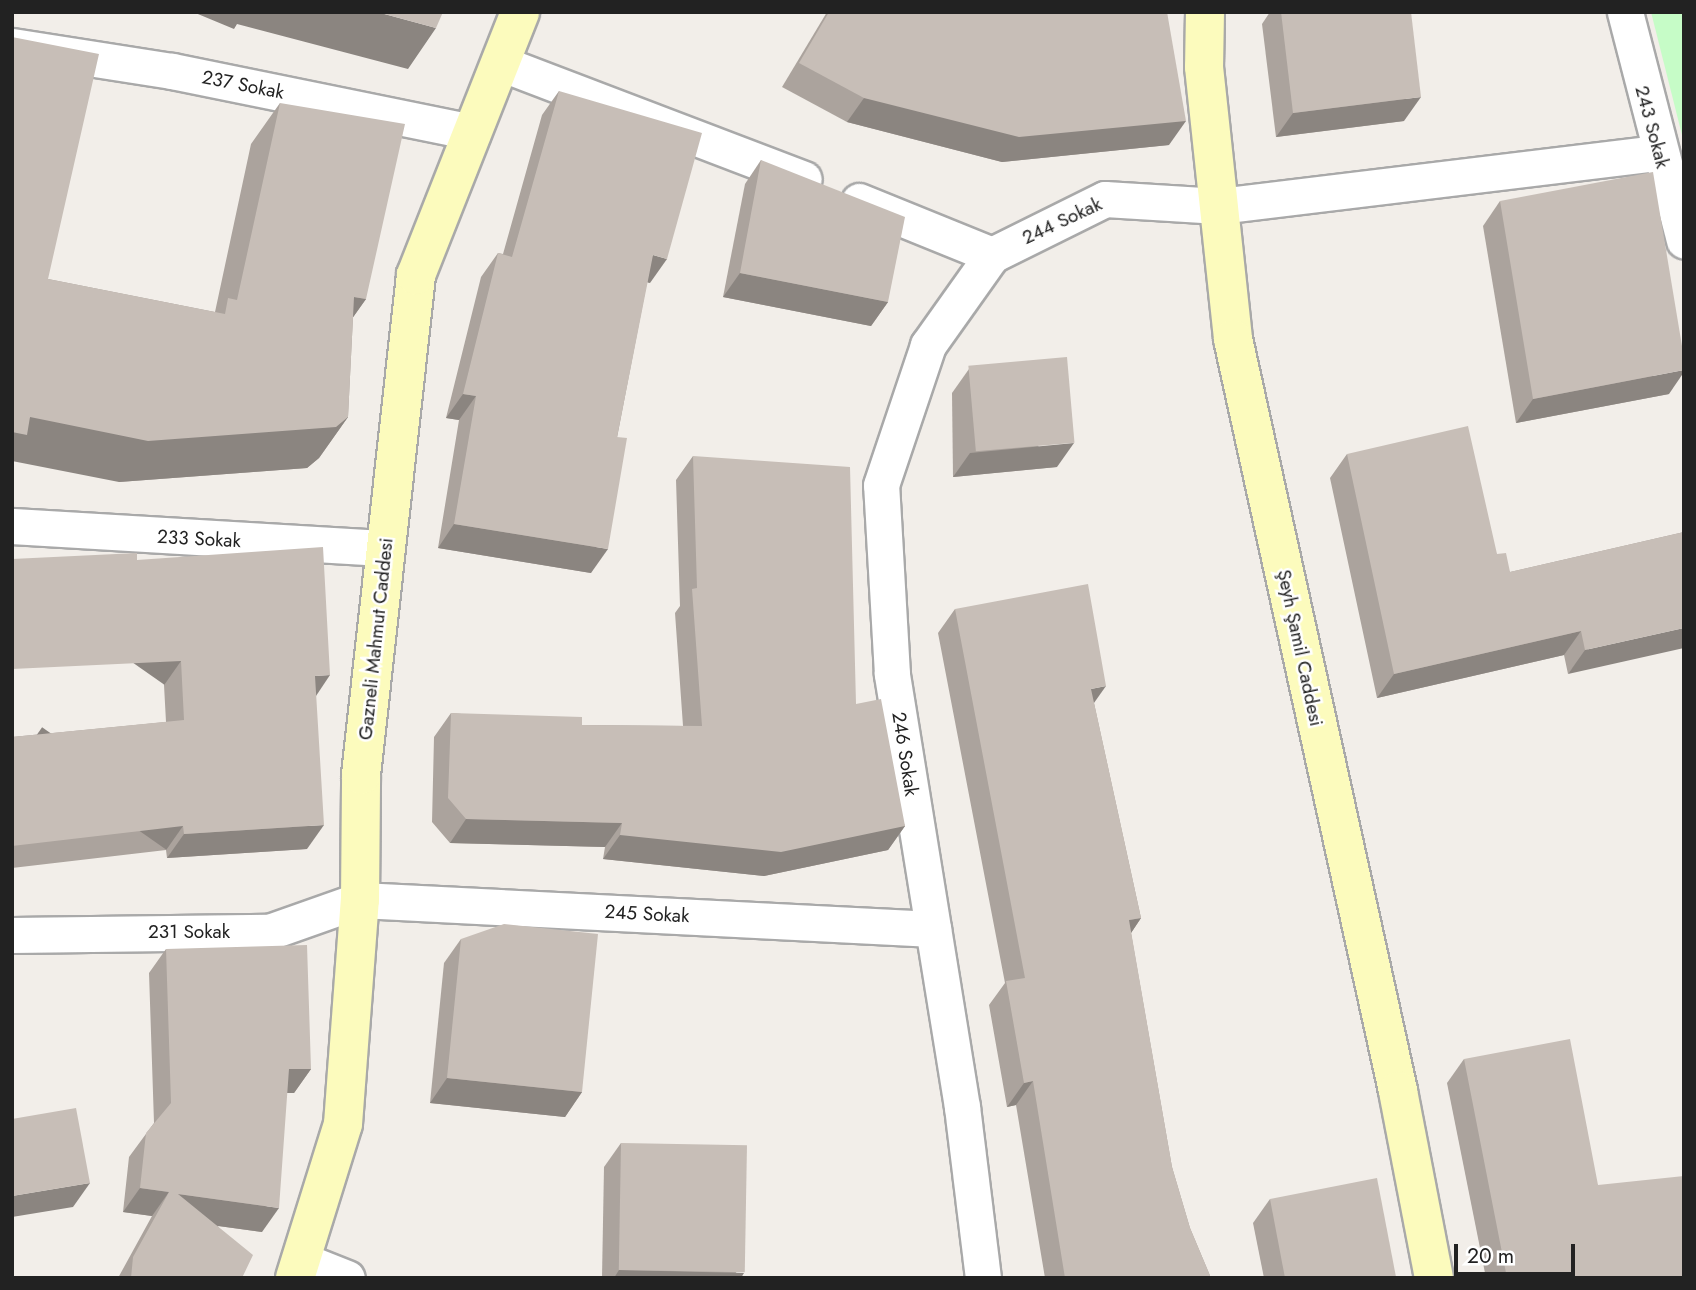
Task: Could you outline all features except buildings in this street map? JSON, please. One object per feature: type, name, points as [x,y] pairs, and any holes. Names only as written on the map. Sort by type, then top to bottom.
[{"type":"street","name":"Gazneli Mahmut Caddesi","points":[[300,1269],[343,1124],[360,900],[361,775],[416,275],[520,12]]},
{"type":"street","name":"Şeyh Şamil Caddesi","points":[[1205,12],[1204,68],[1233,340],[1398,1091],[1434,1278]]},
{"type":"street","name":"243 Sokak","points":[[1625,12],[1659,153],[1684,240]]},
{"type":"street","name":"237 Sokak","points":[[12,46],[172,71],[473,132]]},
{"type":"street","points":[[500,63],[992,255]]},
{"type":"street","name":"244 Sokak","points":[[992,255],[1105,199],[1219,206],[1659,153]]},
{"type":"street","name":"246 Sokak","points":[[983,1278],[933,929],[892,674],[881,485],[928,345],[992,255]]},
{"type":"street","name":"233 Sokak","points":[[12,526],[386,548]]},
{"type":"street","name":"245 Sokak","points":[[360,900],[933,929]]},
{"type":"street","name":"231 Sokak","points":[[12,935],[269,932],[360,900]]},
{"type":"street","points":[[300,1269],[347,1278]]},
{"type":"green space","points":[[1651,12],[1684,12],[1684,143]]}]
